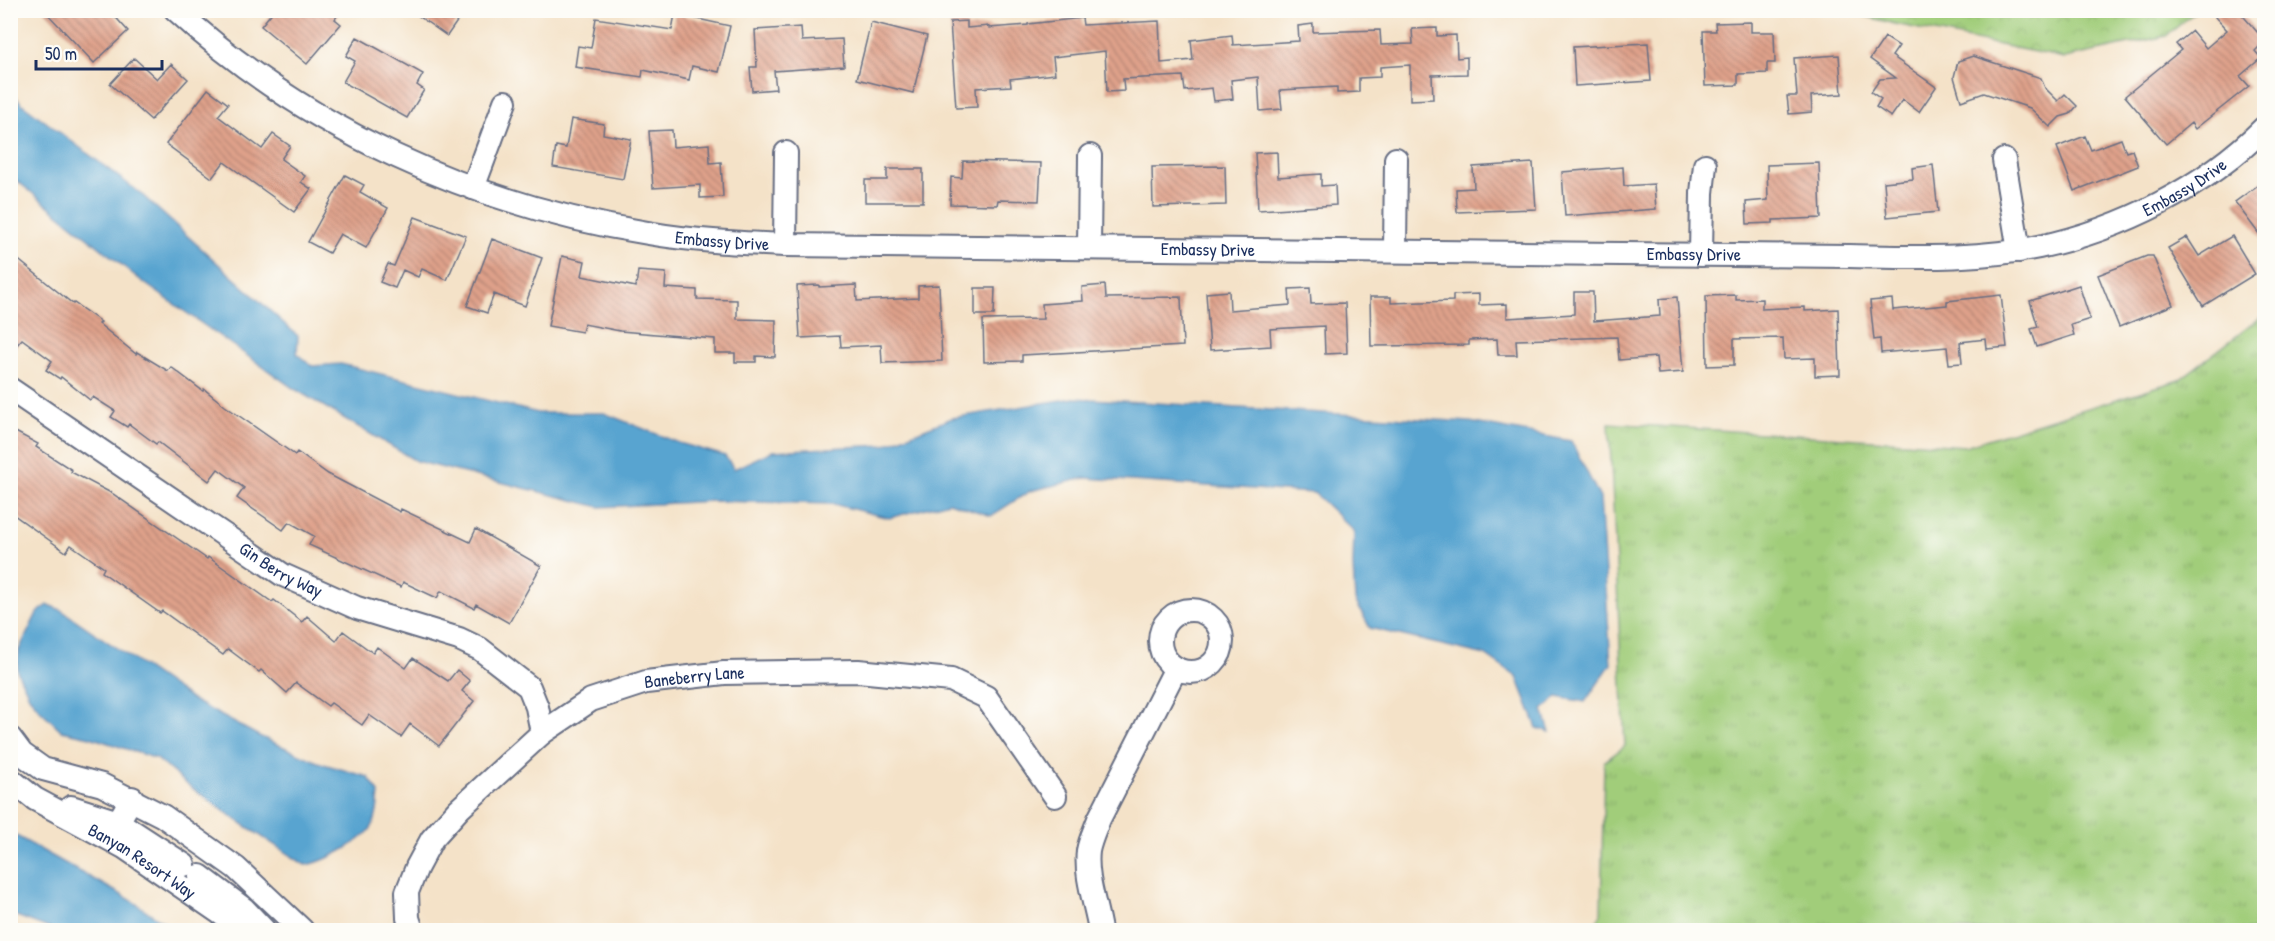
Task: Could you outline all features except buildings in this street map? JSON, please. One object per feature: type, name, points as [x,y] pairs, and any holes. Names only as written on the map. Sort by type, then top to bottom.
[{"type":"street","name":"Embassy Drive","points":[[176,10],[232,57],[321,116],[374,145],[473,188],[531,207],[589,222],[639,232],[724,242],[785,245],[1701,255],[1931,257],[1979,255],[2019,250],[2090,233],[2154,206],[2222,164],[2265,128]]},
{"type":"street","points":[[473,188],[505,102]]},
{"type":"street","points":[[785,245],[786,153]]},
{"type":"street","points":[[1089,248],[1090,156]]},
{"type":"street","points":[[1395,251],[1396,159]]},
{"type":"street","points":[[2004,160],[2019,250]]},
{"type":"street","points":[[1701,255],[1705,165]]},
{"type":"street","name":"Gin Berry Way","points":[[10,389],[282,574],[357,608],[459,639],[480,649],[529,687],[537,707],[542,733]]},
{"type":"street","points":[[1100,930],[1088,867],[1088,851],[1092,836],[1176,668]]},
{"type":"street","name":"Baneberry Lane","points":[[412,930],[408,918],[407,892],[432,839],[459,810],[542,733],[591,700],[646,682],[724,673],[858,671],[951,680],[986,697],[1054,796]]},
{"type":"street","points":[[10,738],[22,754],[43,769],[102,785],[132,798],[163,816],[236,868],[279,922],[302,930]]},
{"type":"street","name":"Banyan Resort Way","points":[[10,779],[35,799],[124,847],[245,930]]},
{"type":"street","name":"Banyan Resort Way","points":[[35,799],[57,803],[118,822],[132,798]]},
{"type":"street","points":[[118,822],[192,870],[244,909],[264,930]]},
{"type":"green space","points":[[1846,11],[2196,11],[2166,36],[2065,58],[1895,24]]},
{"type":"green space","points":[[2264,315],[2264,930],[1591,930],[1601,914],[1604,762],[1625,746],[1609,423],[1965,446],[2179,380]]},
{"type":"water","points":[[11,91],[21,103],[140,193],[298,336],[297,354],[312,366],[341,364],[538,413],[604,413],[679,443],[725,456],[734,469],[772,451],[884,445],[952,418],[1074,398],[1470,422],[1571,441],[1600,498],[1611,664],[1585,702],[1557,697],[1543,710],[1550,732],[1537,728],[1517,677],[1485,655],[1370,628],[1355,600],[1354,531],[1314,493],[1085,478],[1030,491],[991,516],[949,502],[889,518],[833,504],[713,501],[600,507],[416,461],[293,388],[143,282],[11,176]]},
{"type":"water","points":[[48,605],[61,610],[194,701],[259,736],[320,763],[368,777],[379,792],[377,813],[369,831],[343,850],[305,865],[189,786],[157,759],[90,737],[62,731],[29,696],[17,671],[19,650],[37,613]]},
{"type":"water","points":[[11,833],[129,899],[173,930],[54,930],[11,914]]}]
